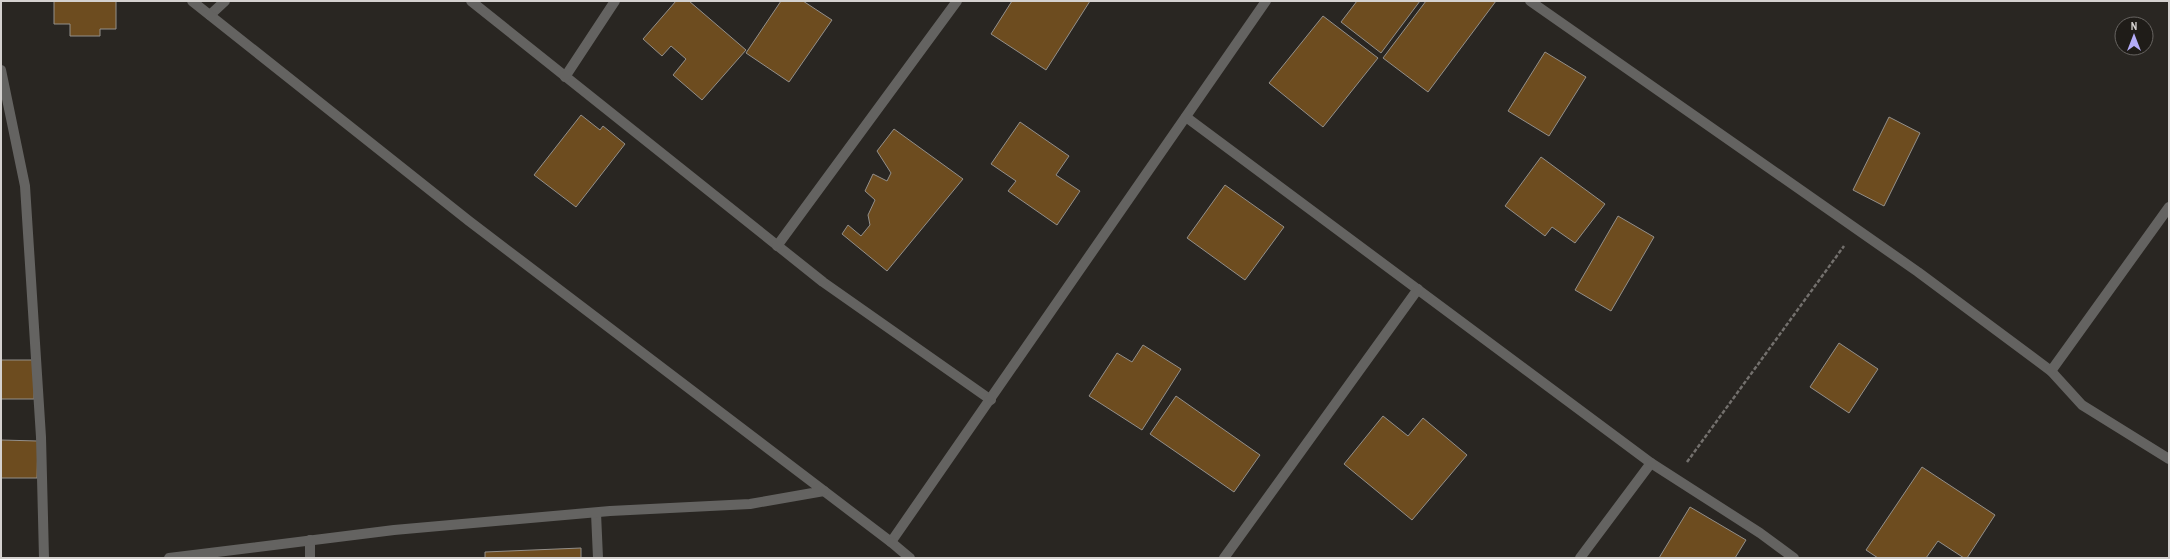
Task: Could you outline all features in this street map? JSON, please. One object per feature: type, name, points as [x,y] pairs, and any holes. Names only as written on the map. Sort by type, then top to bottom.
[{"type":"street","points":[[192,1],[469,221],[910,558]]},
{"type":"street","points":[[210,15],[224,1]]},
{"type":"street","points":[[472,1],[823,282],[991,400]]},
{"type":"street","points":[[566,77],[615,1]]},
{"type":"street","points":[[777,246],[957,1]]},
{"type":"street","points":[[891,542],[991,400],[1266,1]]},
{"type":"street","points":[[1530,1],[1856,229],[2051,371],[2082,404],[2169,459]]},
{"type":"street","points":[[1,70],[25,186],[40,437],[44,558]]},
{"type":"street","points":[[1186,117],[1651,463],[1760,533],[1794,558]]},
{"type":"street","points":[[2051,371],[2169,207]]},
{"type":"street","points":[[1224,558],[1418,289]]},
{"type":"street","points":[[1580,558],[1651,463]]},
{"type":"street","points":[[168,558],[394,530],[596,513],[750,504],[824,491]]},
{"type":"street","points":[[596,513],[598,558]]},
{"type":"street","points":[[310,540],[310,558]]},
{"type":"path","points":[[1675,478],[1856,229]]},
{"type":"building","points":[[54,1],[116,1],[116,29],[100,29],[100,36],[70,36],[70,24],[54,24]]},
{"type":"building","points":[[676,1],[689,1],[746,50],[702,100],[673,75],[686,59],[671,46],[662,56],[643,39]]},
{"type":"building","points":[[781,1],[803,1],[832,20],[789,82],[746,53]]},
{"type":"building","points":[[1012,1],[1090,1],[1046,70],[991,34]]},
{"type":"building","points":[[1357,1],[1420,1],[1381,53],[1341,22]]},
{"type":"building","points":[[1426,1],[1496,1],[1428,92],[1383,58]]},
{"type":"building","points":[[1323,16],[1378,58],[1323,127],[1269,83]]},
{"type":"building","points":[[1545,52],[1586,77],[1549,136],[1508,111]]},
{"type":"building","points":[[581,115],[600,130],[603,126],[625,144],[576,207],[534,175]]},
{"type":"building","points":[[1889,117],[1920,133],[1884,206],[1853,190]]},
{"type":"building","points":[[1020,122],[1069,156],[1056,175],[1080,191],[1057,225],[1008,191],[1016,181],[991,164]]},
{"type":"building","points":[[894,129],[963,179],[887,271],[842,234],[848,225],[861,236],[870,225],[868,215],[875,200],[865,191],[873,174],[887,181],[891,173],[877,151]]},
{"type":"building","points":[[1541,157],[1605,204],[1575,243],[1552,227],[1545,236],[1505,206]]},
{"type":"building","points":[[1225,185],[1284,227],[1245,280],[1187,238]]},
{"type":"building","points":[[1618,216],[1654,237],[1611,311],[1575,290]]},
{"type":"building","points":[[1839,343],[1878,369],[1849,413],[1810,387]]},
{"type":"building","points":[[1143,345],[1181,369],[1142,430],[1089,396],[1117,353],[1132,362]]},
{"type":"building","points":[[1,360],[35,360],[34,399],[1,399]]},
{"type":"building","points":[[1176,396],[1260,455],[1234,492],[1150,434]]},
{"type":"building","points":[[1383,416],[1408,436],[1423,418],[1467,455],[1412,520],[1344,464]]},
{"type":"building","points":[[1,440],[38,441],[37,478],[1,478]]},
{"type":"building","points":[[1922,467],[1995,515],[1967,558],[1964,558],[1938,541],[1926,558],[1878,558],[1866,550]]},
{"type":"building","points":[[1690,507],[1746,540],[1735,558],[1659,558]]},
{"type":"building","points":[[581,548],[581,558],[485,558],[485,552]]}]
